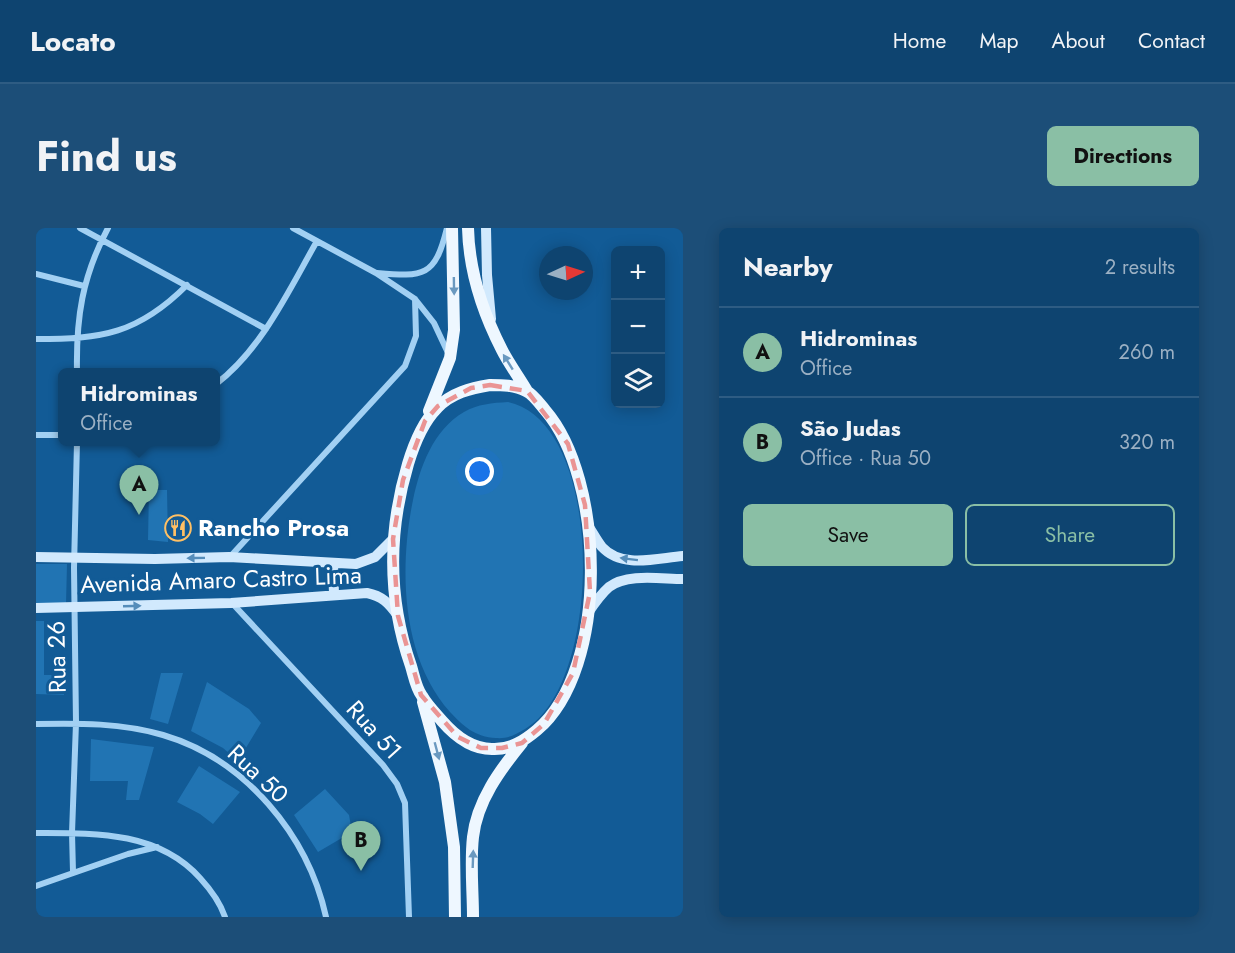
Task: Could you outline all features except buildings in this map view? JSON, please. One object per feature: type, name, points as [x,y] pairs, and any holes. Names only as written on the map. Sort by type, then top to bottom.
[{"type":"main road","points":[[452,228],[454,330],[450,358],[440,388],[411,451],[403,480],[393,539],[392,563],[398,616],[445,782],[454,847],[455,917]]},
{"type":"main road","points":[[468,228],[477,287],[492,331],[527,391],[557,424],[568,444],[575,464],[589,527],[591,592],[585,634],[566,692],[543,724],[522,742],[504,764],[478,817],[473,837],[473,917]]},
{"type":"main road","points":[[425,421],[438,406],[454,395],[471,388],[490,385],[509,386],[527,391]]},
{"type":"main road","points":[[421,695],[452,732],[467,743],[493,749],[522,742]]},
{"type":"street","points":[[80,228],[266,328]]},
{"type":"street","points":[[77,368],[76,339],[84,286],[108,228]]},
{"type":"street","points":[[293,228],[376,273],[415,299],[434,323],[450,358]]},
{"type":"street","points":[[376,273],[420,274],[430,268],[438,258],[447,228]]},
{"type":"street","points":[[486,228],[492,331]]},
{"type":"street","points":[[220,380],[245,356],[266,328],[317,241]]},
{"type":"street","points":[[36,274],[84,286]]},
{"type":"street","points":[[36,339],[76,339],[113,332],[155,312],[187,285]]},
{"type":"street","points":[[229,558],[405,366],[416,336],[415,299]]},
{"type":"street","points":[[36,435],[58,435]]},
{"type":"street","name":"Rua 26","points":[[73,872],[76,723],[74,557],[77,446]]},
{"type":"street","points":[[589,527],[603,548],[631,561],[683,556]]},
{"type":"street","name":"Avenida Amaro Castro Lima","points":[[36,557],[229,558],[356,564],[383,551],[393,539]]},
{"type":"street","points":[[333,564],[334,594]]},
{"type":"street","points":[[588,613],[598,598],[617,583],[632,579],[683,579]]},
{"type":"street","name":"Avenida Amaro Castro Lima","points":[[36,608],[231,603],[367,593],[378,595],[387,601],[398,616]]},
{"type":"street","name":"Rua 51","points":[[231,603],[383,765],[398,784],[405,803],[409,917]]},
{"type":"street","name":"Rua 50","points":[[36,724],[76,723],[133,728],[164,735],[193,746],[223,762],[250,784],[293,837],[321,892],[326,917]]},
{"type":"street","points":[[36,833],[122,836],[157,846],[190,867],[214,893],[225,917]]},
{"type":"street","points":[[36,886],[157,846]]},
{"type":"highlighted area","points":[[490,385],[527,391],[568,444],[585,505],[590,592],[573,673],[544,724],[522,743],[502,748],[481,748],[458,737],[421,695],[398,616],[393,539],[403,480],[425,421],[438,406],[471,388]]},
{"type":"shaded area","points":[[508,402],[540,420],[563,455],[577,502],[583,556],[580,611],[569,662],[551,703],[525,729],[511,736],[500,738],[476,733],[465,726],[450,712],[434,690],[413,639],[408,611],[406,554],[416,487],[424,462],[436,439],[453,420],[469,409],[491,403]]},
{"type":"shaded area","points":[[149,490],[167,490],[168,542],[148,540]]},
{"type":"shaded area","points":[[36,564],[67,564],[66,604],[36,605]]},
{"type":"shaded area","points":[[36,621],[44,621],[44,675],[64,675],[64,695],[36,694]]},
{"type":"shaded area","points":[[161,673],[183,673],[168,724],[150,719]]},
{"type":"shaded area","points":[[207,682],[249,709],[261,723],[238,761],[223,748],[191,731]]},
{"type":"shaded area","points":[[91,739],[154,747],[139,800],[126,800],[128,781],[90,781]]},
{"type":"shaded area","points":[[199,766],[240,792],[213,824],[177,802]]},
{"type":"shaded area","points":[[325,789],[349,815],[352,832],[318,852],[294,815]]},
{"type":"place","name":"Hidrominas","points":[[139,515]]},
{"type":"place","name":"Rancho Prosa","points":[[178,528]]},
{"type":"place","name":"São Judas","points":[[361,871]]}]
